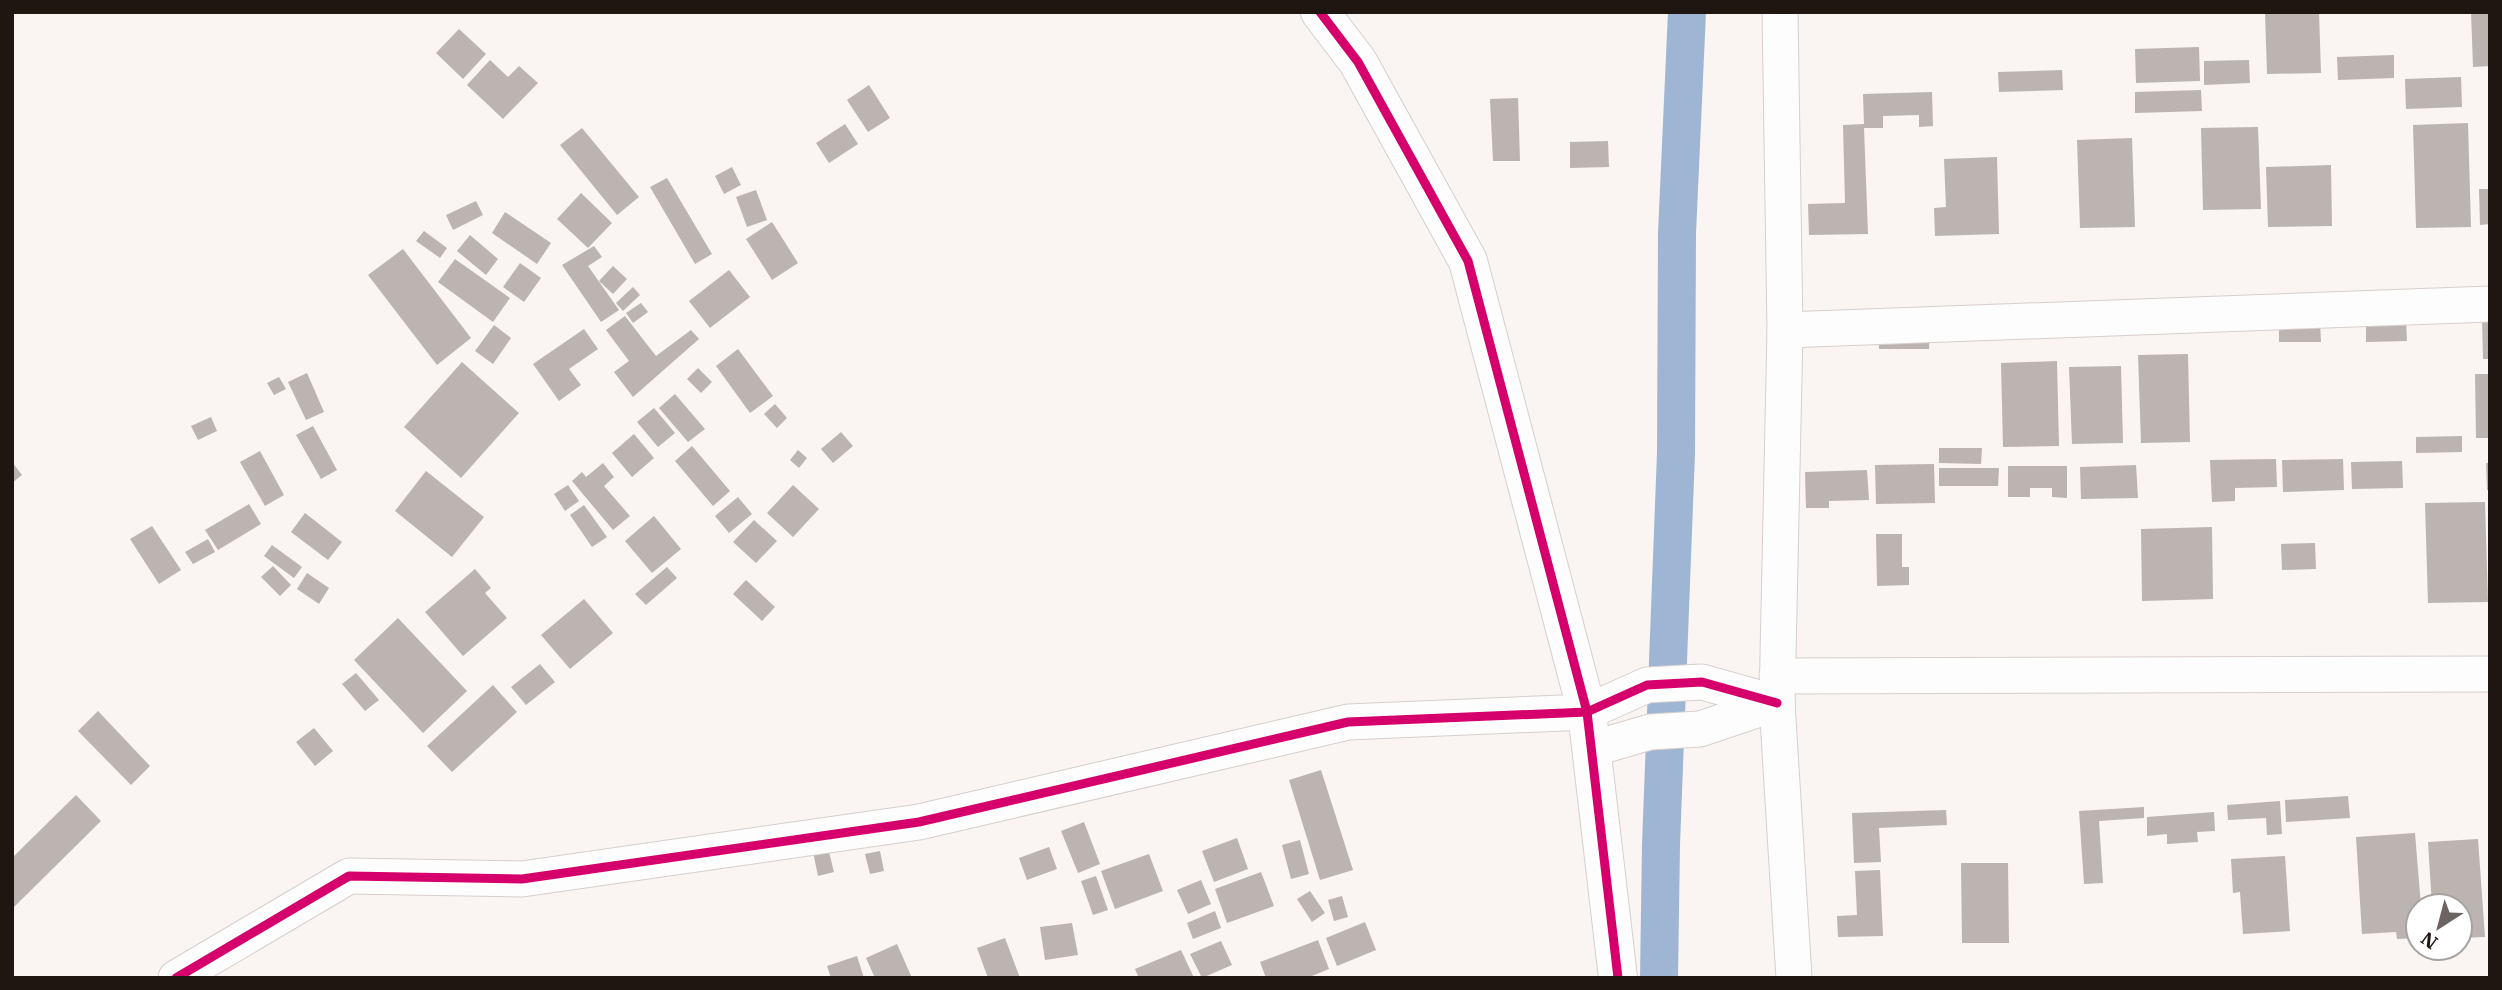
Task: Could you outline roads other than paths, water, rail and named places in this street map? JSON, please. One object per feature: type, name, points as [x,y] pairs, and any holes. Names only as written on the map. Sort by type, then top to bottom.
[{"type":"street","points":[[1320,12],[1358,62],[1468,261],[1587,712],[1618,978]]},
{"type":"street","points":[[1780,12],[1785,331],[1777,690],[1794,978]]},
{"type":"street","points":[[1785,331],[2490,304]]},
{"type":"street","points":[[176,978],[349,876],[522,878],[919,822],[1348,722],[1587,712],[1647,685],[1702,682],[1777,690],[2490,674]]},
{"type":"street","points":[[1592,749],[1650,732],[1700,729],[1777,690]]},
{"type":"waterway","points":[[1659,978],[1661,844],[1676,453],[1677,233],[1687,12]]}]
